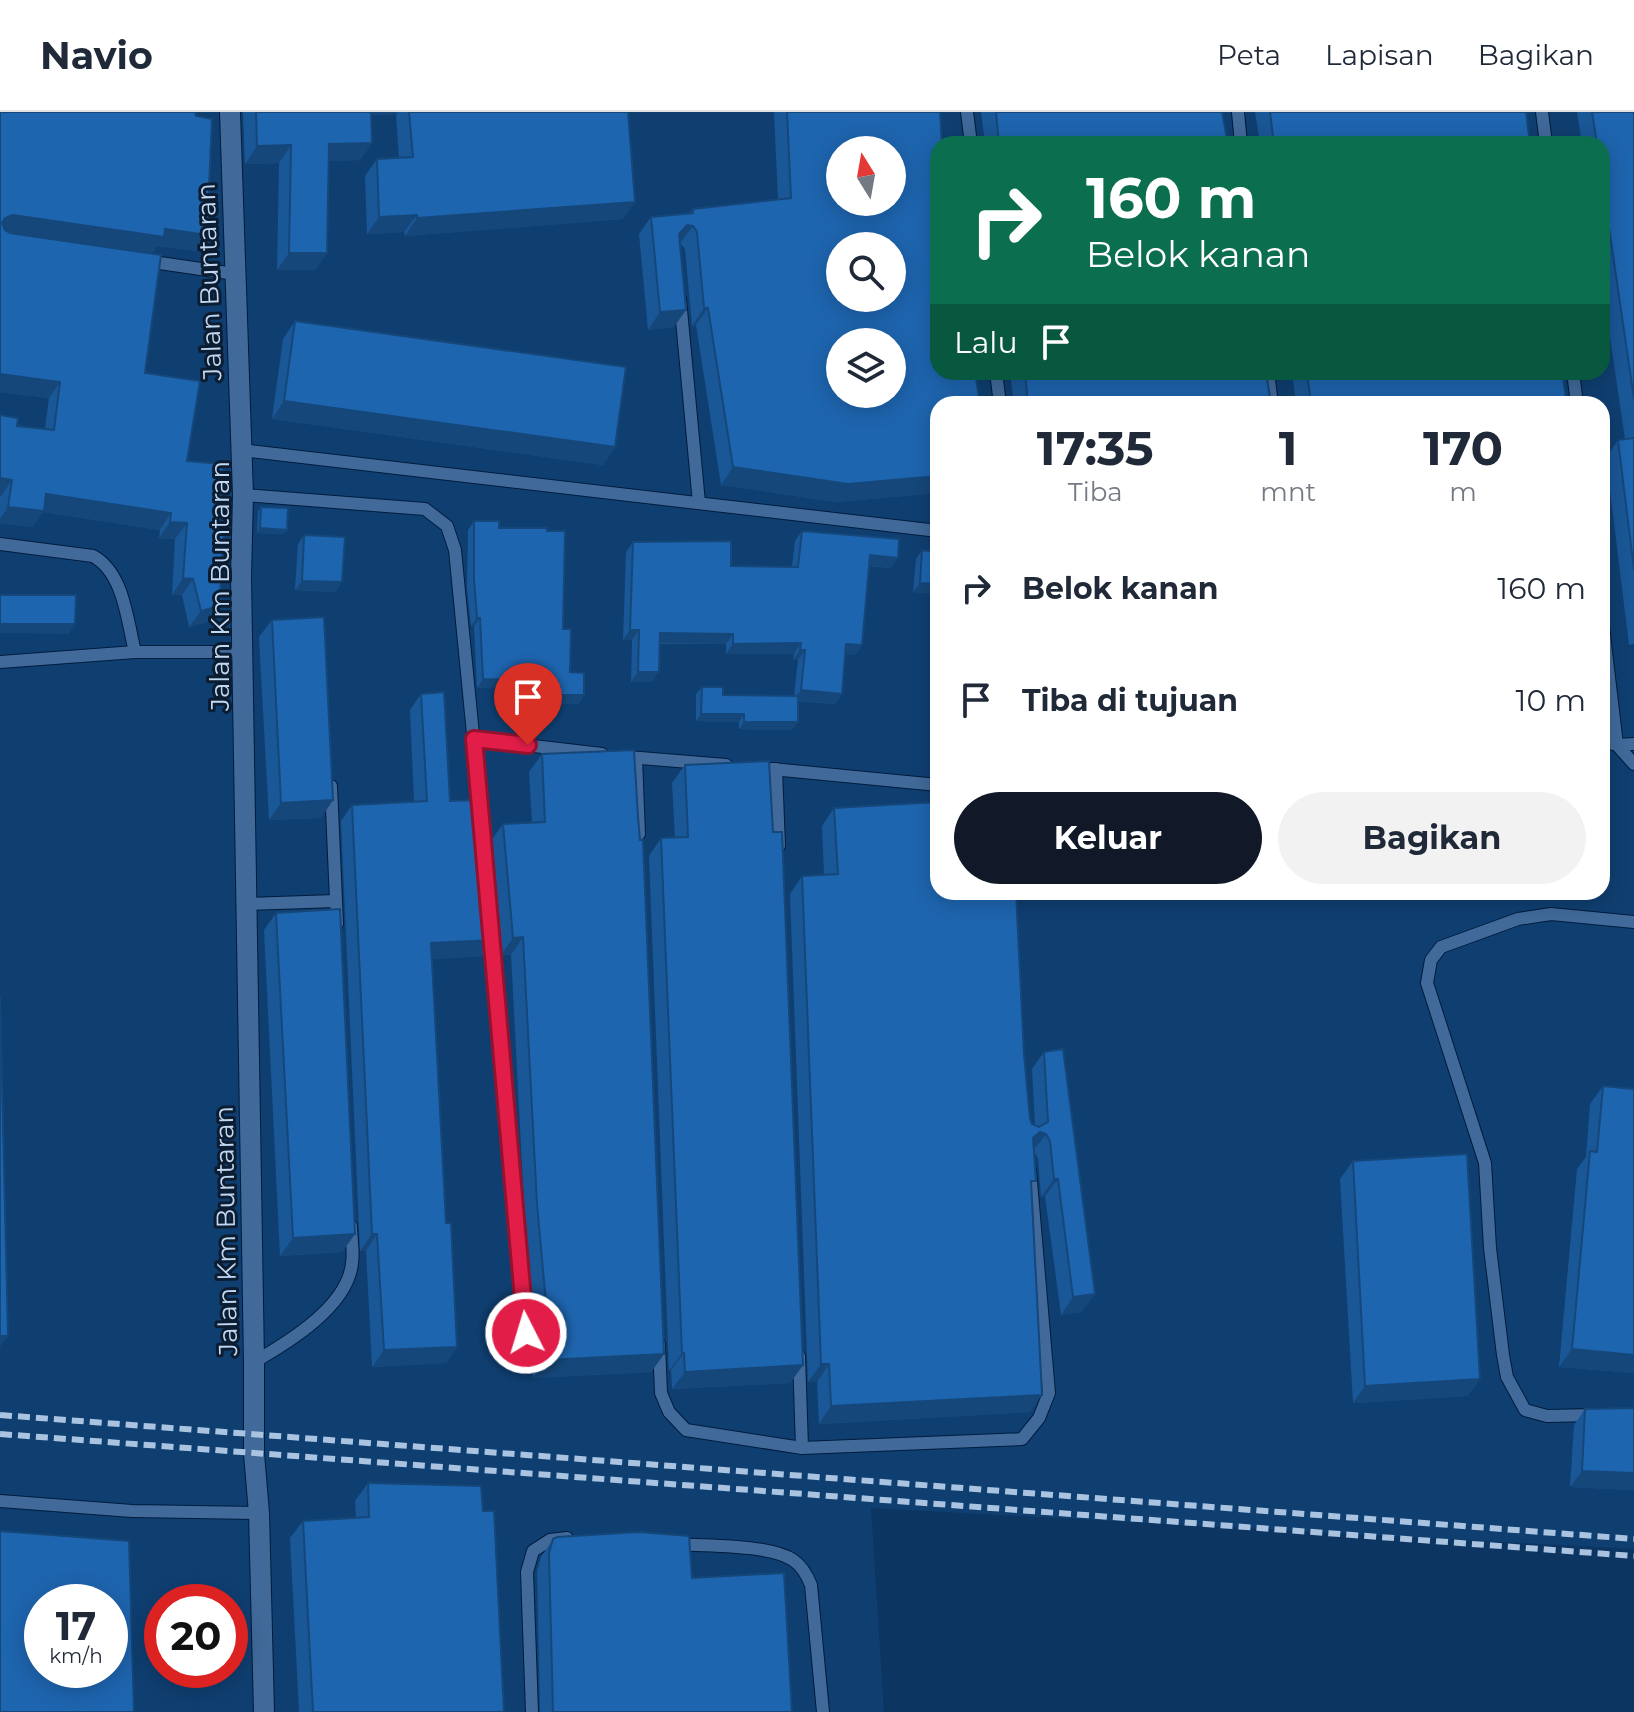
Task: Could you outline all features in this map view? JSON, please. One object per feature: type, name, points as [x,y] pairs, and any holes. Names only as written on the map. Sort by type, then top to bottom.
[{"type":"street","name":"Jalan Buntaran","points":[[230,112],[241,450]]},
{"type":"street","name":"Jalan Km Buntaran","points":[[241,450],[253,1417],[259,1513]]},
{"type":"street","points":[[259,1513],[264,1712]]},
{"type":"lane","points":[[967,112],[970,136]]},
{"type":"lane","points":[[1238,112],[1240,136]]},
{"type":"lane","points":[[1542,112],[1545,136]]},
{"type":"lane","points":[[139,260],[235,274]]},
{"type":"lane","points":[[679,282],[699,503]]},
{"type":"lane","name":"Jalan Km Buntaran","points":[[241,450],[930,530]]},
{"type":"lane","points":[[243,495],[425,509],[447,526],[455,550],[483,836]]},
{"type":"lane","points":[[0,544],[93,556],[105,563],[116,578],[135,652]]},
{"type":"lane","points":[[0,662],[135,652],[244,649]]},
{"type":"lane","points":[[1610,686],[1617,745],[1634,764]]},
{"type":"lane","points":[[474,739],[745,767]]},
{"type":"lane","points":[[1610,743],[1634,744]]},
{"type":"lane","points":[[636,758],[640,853]]},
{"type":"lane","points":[[761,768],[930,784]]},
{"type":"lane","points":[[776,769],[780,864]]},
{"type":"lane","points":[[331,778],[338,933]]},
{"type":"lane","points":[[247,904],[336,901]]},
{"type":"lane","points":[[489,911],[526,1333]]},
{"type":"lane","points":[[1605,1415],[1547,1416],[1525,1410],[1507,1377],[1490,1248],[1485,1163],[1427,983],[1431,960],[1441,947],[1518,919],[1551,914],[1634,922]]},
{"type":"lane","points":[[659,1329],[661,1393],[669,1412],[686,1430],[802,1448],[1022,1439],[1039,1418],[1049,1393],[1029,1159]]},
{"type":"lane","points":[[254,1362],[290,1342],[336,1301],[352,1266],[350,1218]]},
{"type":"lane","points":[[798,1337],[802,1448]]},
{"type":"lane","points":[[0,1501],[132,1511],[259,1513]]},
{"type":"lane","points":[[532,1712],[527,1572],[533,1551],[550,1540],[586,1538]]},
{"type":"lane","points":[[664,1544],[773,1551],[792,1559],[805,1571],[811,1585],[823,1712]]},
{"type":"shaded area","points":[[0,112],[1634,112],[1634,1549],[871,1508],[884,1712],[0,1712]]},
{"type":"building","points":[[0,112],[195,112],[196,116],[212,119],[207,235],[165,229],[164,237],[13,215],[2,223],[10,233],[161,255],[145,373],[200,381],[187,461],[223,464],[219,528],[224,528],[220,595],[223,605],[201,611],[193,579],[183,578],[187,523],[170,522],[171,513],[46,494],[44,511],[8,507],[12,480],[0,478],[0,415],[18,418],[17,426],[54,430],[60,382],[0,374]]},
{"type":"building","points":[[256,112],[371,112],[372,143],[329,144],[327,253],[289,253],[291,145],[257,146]]},
{"type":"building","points":[[409,112],[628,112],[635,202],[417,218],[417,215],[379,217],[377,159],[413,157]]},
{"type":"building","points":[[787,112],[940,112],[942,136],[930,136],[930,380],[976,380],[979,396],[930,396],[930,477],[848,484],[733,467],[708,308],[704,308],[697,232],[693,226],[687,225],[679,234],[686,310],[660,312],[651,217],[693,213],[693,209],[791,198]]},
{"type":"building","points":[[996,112],[1222,112],[1226,136],[998,136]]},
{"type":"building","points":[[1270,112],[1526,112],[1529,136],[1273,136]]},
{"type":"building","points":[[1592,112],[1634,112],[1634,399],[1610,235],[1610,136],[1596,136]]},
{"type":"building","points":[[295,321],[626,367],[615,447],[284,401]]},
{"type":"building","points":[[1026,380],[1267,380],[1270,396],[1027,396]]},
{"type":"building","points":[[1308,380],[1563,380],[1566,396],[1310,396]]},
{"type":"building","points":[[1634,438],[1634,570],[1618,440]]},
{"type":"building","points":[[261,507],[288,508],[287,530],[260,528]]},
{"type":"building","points":[[474,521],[499,521],[499,528],[565,531],[563,629],[571,629],[570,672],[584,673],[584,695],[548,695],[548,686],[523,685],[523,680],[483,679],[480,618],[477,618],[474,579]]},
{"type":"building","points":[[802,531],[899,539],[898,558],[870,555],[862,645],[846,644],[842,694],[801,690],[805,650],[800,650],[801,643],[733,644],[733,634],[660,633],[659,672],[638,672],[639,630],[630,630],[633,542],[731,541],[731,566],[798,567]]},
{"type":"building","points":[[304,535],[345,537],[342,582],[302,581]]},
{"type":"building","points":[[922,550],[930,551],[930,584],[920,583]]},
{"type":"building","points":[[0,595],[76,595],[75,624],[0,624]]},
{"type":"building","points":[[324,617],[333,800],[281,803],[272,620]]},
{"type":"building","points":[[702,687],[723,687],[723,695],[798,696],[798,722],[744,722],[744,714],[701,714]]},
{"type":"building","points":[[444,692],[450,801],[482,800],[494,940],[431,943],[446,1223],[451,1223],[457,1347],[384,1350],[377,1234],[372,1234],[352,805],[427,801],[421,694]]},
{"type":"building","points":[[634,750],[640,840],[643,840],[664,1354],[546,1360],[544,1323],[547,1314],[537,1204],[523,937],[513,938],[503,824],[545,822],[542,754]]},
{"type":"building","points":[[769,761],[773,832],[782,832],[803,1365],[685,1372],[661,838],[688,837],[685,765]]},
{"type":"building","points":[[930,802],[930,900],[1016,900],[1030,1119],[1032,1124],[1039,1127],[1048,1122],[1044,1052],[1063,1049],[1095,1294],[1073,1297],[1058,1179],[1054,1179],[1050,1141],[1046,1134],[1040,1132],[1033,1138],[1036,1181],[1031,1181],[1042,1395],[831,1406],[829,1364],[821,1364],[802,876],[838,874],[834,808]]},
{"type":"building","points":[[340,909],[355,1234],[293,1238],[276,913]]},
{"type":"building","points":[[0,997],[8,1336],[0,1336]]},
{"type":"building","points":[[1603,1086],[1634,1089],[1634,1355],[1572,1349],[1590,1151],[1597,1152]]},
{"type":"building","points":[[1467,1154],[1480,1379],[1365,1386],[1353,1161]]},
{"type":"building","points":[[1634,1408],[1634,1473],[1582,1471],[1585,1409]]},
{"type":"building","points":[[368,1483],[481,1486],[483,1511],[494,1511],[504,1712],[313,1712],[303,1521],[369,1517]]},
{"type":"building","points":[[0,1531],[129,1541],[134,1712],[0,1712]]},
{"type":"building","points":[[639,1532],[689,1536],[692,1578],[784,1573],[792,1712],[553,1712],[549,1553],[553,1539]]},
{"type":"railway","points":[[0,1415],[1634,1539]]},
{"type":"railway","points":[[0,1434],[1634,1556]]},
{"type":"route","points":[[526,1333],[474,739],[528,745]]}]
